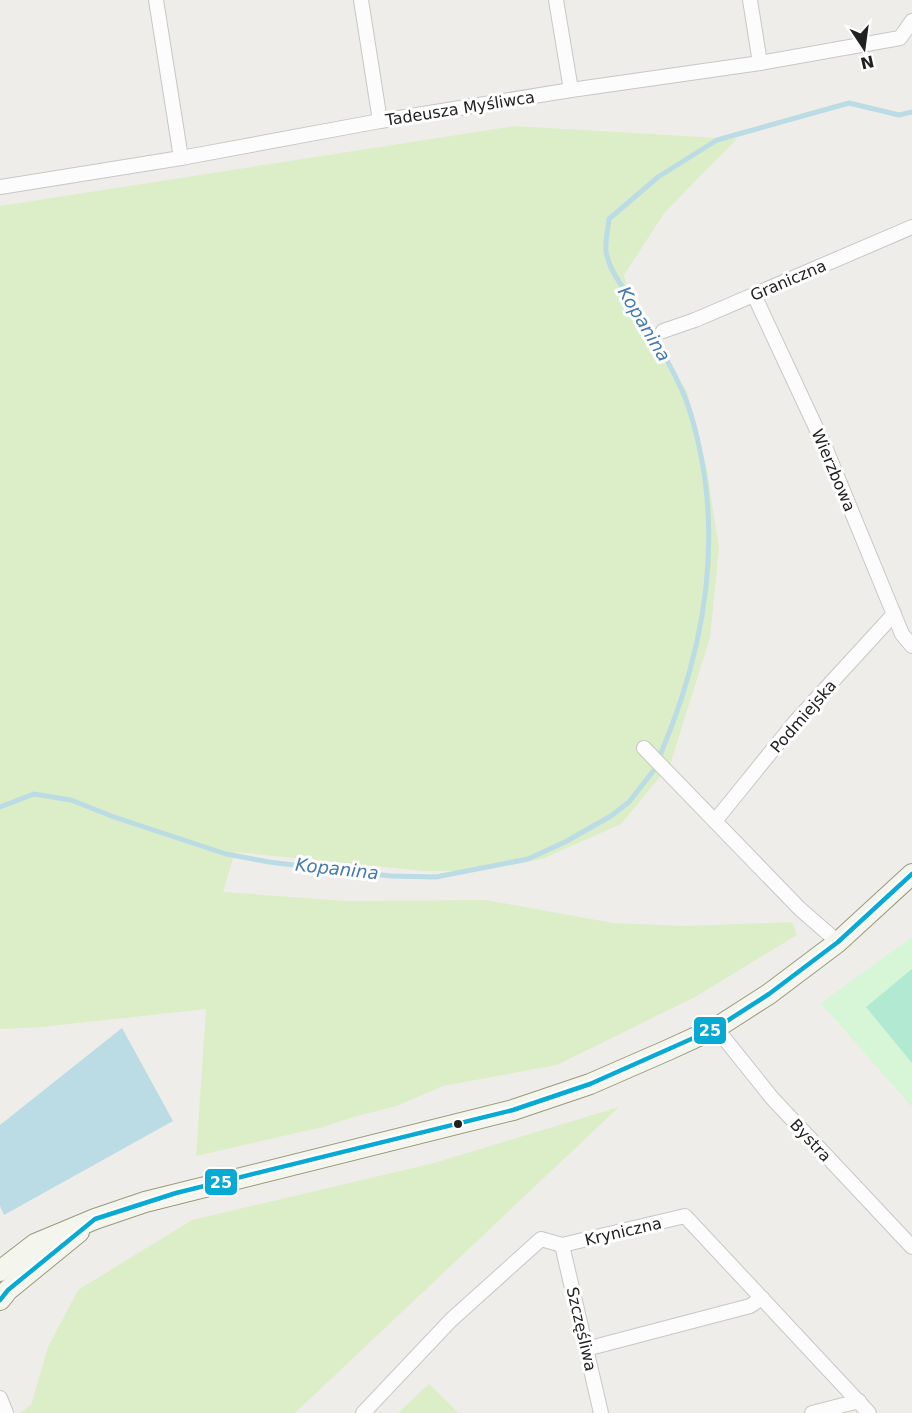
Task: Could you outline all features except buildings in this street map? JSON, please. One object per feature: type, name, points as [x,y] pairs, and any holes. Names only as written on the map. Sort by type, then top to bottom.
[{"type":"street","points":[[156,0],[181,158]]},
{"type":"street","points":[[361,0],[380,121]]},
{"type":"street","points":[[555,0],[571,90]]},
{"type":"street","points":[[750,0],[760,63]]},
{"type":"street","name":"Tadeusza Myśliwca","points":[[0,187],[181,158],[380,121],[571,90],[760,63],[900,38],[912,21]]},
{"type":"street","name":"Graniczna","points":[[663,331],[754,295],[912,227]]},
{"type":"street","name":"Wierzbowa","points":[[754,295],[825,447],[902,634],[912,646]]},
{"type":"street","name":"Podmiejska","points":[[715,821],[796,721],[894,614]]},
{"type":"street","points":[[644,748],[800,909],[838,942]]},
{"type":"street","points":[[0,1271],[35,1244],[95,1219],[176,1193],[513,1110],[590,1084],[716,1028],[769,994],[838,942],[912,874]]},
{"type":"street","name":"Bystra","points":[[716,1028],[772,1098],[912,1247]]},
{"type":"street","name":"Kryniczna","points":[[363,1413],[451,1320],[542,1239],[562,1245],[685,1216],[869,1413]]},
{"type":"street","points":[[0,1300],[8,1290],[95,1219]]},
{"type":"street","name":"Szczęśliwa","points":[[562,1245],[601,1413]]},
{"type":"street","points":[[586,1349],[750,1306],[762,1298]]},
{"type":"street","points":[[0,1398],[6,1413]]},
{"type":"street","points":[[812,1413],[859,1401]]},
{"type":"green space","points":[[515,126],[737,139],[665,212],[624,275],[636,325],[687,391],[707,470],[719,549],[710,638],[670,765],[621,824],[542,859],[481,871],[424,871],[235,852],[223,892],[349,901],[486,900],[613,923],[684,926],[792,922],[797,935],[695,997],[557,1065],[443,1086],[397,1106],[323,1127],[196,1156],[206,1009],[42,1027],[0,1029],[0,206]]},
{"type":"green space","points":[[912,937],[912,1107],[821,1003]]},
{"type":"green space","points":[[912,969],[912,1063],[866,1007]]},
{"type":"green space","points":[[619,1107],[295,1413],[19,1413],[31,1405],[48,1347],[78,1290],[192,1220],[434,1163]]},
{"type":"green space","points":[[429,1384],[459,1413],[398,1413]]},
{"type":"water","points":[[122,1028],[173,1121],[4,1215],[0,1206],[0,1125]]},
{"type":"waterway","name":"Kopanina","points":[[661,753],[687,681],[704,607],[708,570],[707,494],[697,437],[682,391],[663,353],[614,273],[608,259],[606,243],[609,219],[658,177],[717,140],[849,103],[899,115],[912,112]]},
{"type":"waterway","name":"Kopanina","points":[[0,807],[34,794],[71,800],[114,817],[226,854],[335,870],[391,876],[436,877],[528,859],[565,842],[611,816],[629,802],[654,770]]},
{"type":"transit line","name":"25","points":[[0,1300],[8,1290],[95,1219],[176,1193],[513,1110],[590,1084],[716,1028],[769,994],[838,942],[912,874]]}]
